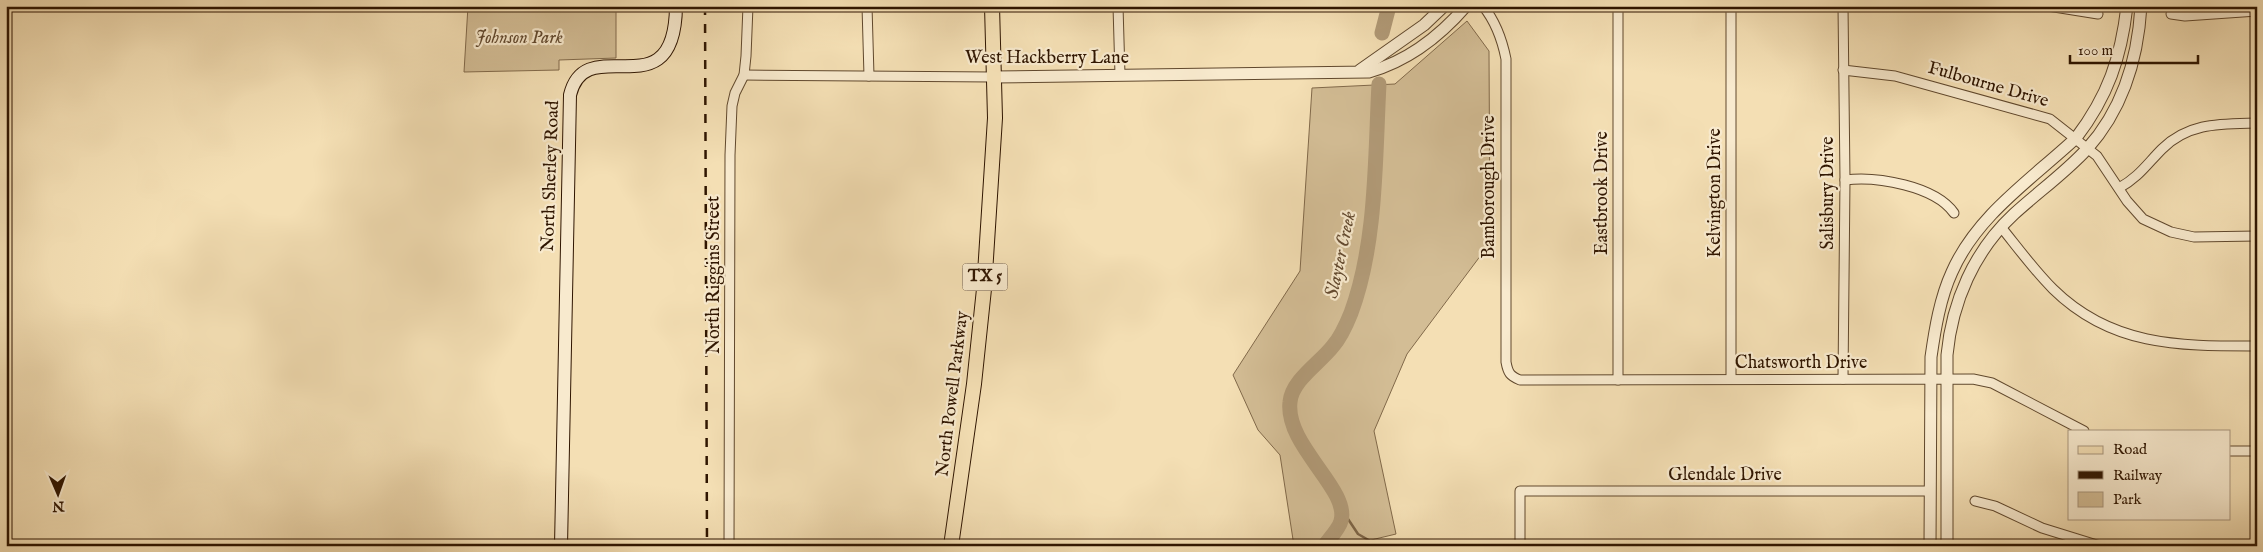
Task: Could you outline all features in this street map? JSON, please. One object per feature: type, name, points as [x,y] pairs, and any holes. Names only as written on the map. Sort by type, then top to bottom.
[{"type":"main road","name":"North Sherley Road","points":[[561,546],[568,120],[572,90],[576,79],[590,69],[645,65],[662,57],[669,49],[673,39],[676,6]]},
{"type":"main road","name":"North Powell Parkway","points":[[951,546],[981,325],[995,118],[992,77],[992,6]]},
{"type":"street","name":"North Riggins Street","points":[[729,546],[730,155],[732,106],[735,93],[744,75],[748,6]]},
{"type":"street","points":[[868,6],[869,76]]},
{"type":"street","points":[[1118,6],[1120,75]]},
{"type":"street","points":[[1351,73],[1369,65],[1382,53],[1424,25],[1444,6]]},
{"type":"street","name":"West Hackberry Lane","points":[[744,75],[992,77],[1351,73],[1377,70],[1408,55],[1438,34],[1466,6]]},
{"type":"street","name":"Bamborough Drive","points":[[1483,6],[1491,16],[1501,37],[1506,59],[1508,373]]},
{"type":"street","name":"Eastbrook Drive","points":[[1618,6],[1618,380]]},
{"type":"street","name":"Kelvington Drive","points":[[1731,6],[1731,379]]},
{"type":"street","name":"Salisbury Drive","points":[[1843,6],[1842,70],[1845,180],[1844,379]]},
{"type":"street","points":[[2048,6],[2098,14]]},
{"type":"street","points":[[1930,546],[1929,491],[1932,378],[1935,330],[1943,297],[1956,264],[1989,216],[2076,138],[2100,103],[2113,76],[2123,39],[2127,6]]},
{"type":"street","points":[[1947,546],[1947,378],[1949,340],[1965,283],[1978,256],[2001,228],[2088,148],[2116,105],[2126,82],[2139,39],[2141,6]]},
{"type":"street","points":[[2171,14],[2185,16],[2257,11]]},
{"type":"street","name":"Fulbourne Drive","points":[[1842,70],[1895,76],[2050,119],[2097,156],[2127,201],[2143,218],[2171,232],[2194,237],[2257,236]]},
{"type":"street","points":[[2120,188],[2136,179],[2163,148],[2179,135],[2196,127],[2214,124],[2257,123]]},
{"type":"street","points":[[1845,180],[1871,179],[1896,183],[1933,195],[1947,203],[1954,213]]},
{"type":"street","points":[[2001,228],[2052,288],[2082,312],[2113,330],[2171,344],[2257,346]]},
{"type":"street","name":"Chatsworth Drive","points":[[1508,373],[1520,380],[1972,379],[1992,383],[2082,430]]},
{"type":"street","points":[[2230,451],[2257,451]]},
{"type":"street","name":"Glendale Drive","points":[[1520,546],[1520,491],[1929,491]]},
{"type":"street","points":[[1975,501],[1995,506],[2042,528],[2100,546]]},
{"type":"green space","name":"Johnson Park","points":[[468,6],[616,6],[616,58],[559,60],[559,70],[464,72]]},
{"type":"green space","points":[[1467,21],[1489,51],[1490,243],[1407,354],[1374,431],[1396,534],[1346,546],[1294,546],[1280,455],[1258,430],[1233,375],[1300,271],[1312,88],[1395,84]]},
{"type":"waterway","name":"Slayter Creek","points":[[1382,33],[1389,6]]},
{"type":"waterway","name":"Slayter Creek","points":[[1324,546],[1340,524],[1341,509],[1328,481],[1297,435],[1291,418],[1290,402],[1292,394],[1301,379],[1328,352],[1341,334],[1351,313],[1360,286],[1366,258],[1373,200],[1379,84]]},
{"type":"waterway","points":[[1342,510],[1358,534],[1379,546]]},
{"type":"railway","points":[[705,6],[707,546]]}]
